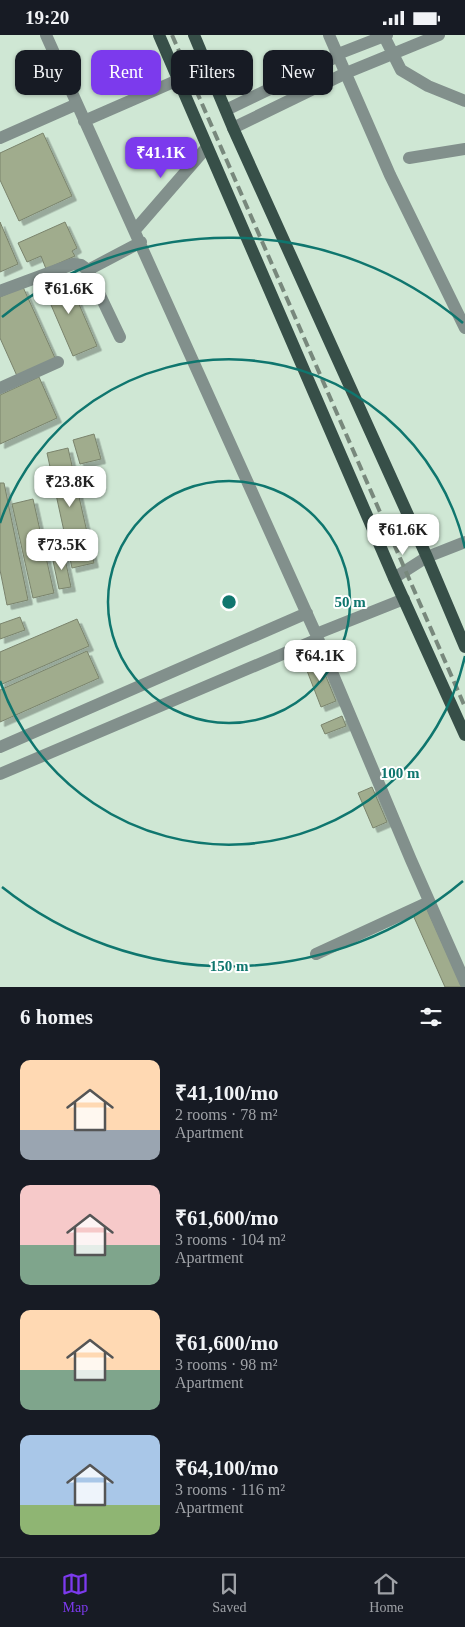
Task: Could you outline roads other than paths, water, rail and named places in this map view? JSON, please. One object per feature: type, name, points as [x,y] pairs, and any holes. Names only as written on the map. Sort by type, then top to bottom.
[{"type":"main road","points":[[159,35],[171,63]]},
{"type":"main road","points":[[194,35],[427,557],[465,647]]},
{"type":"main road","points":[[184,95],[394,578],[465,735]]},
{"type":"street","points":[[46,35],[141,242],[317,636],[429,902],[465,982]]},
{"type":"street","points":[[330,35],[390,175],[465,328]]},
{"type":"street","points":[[226,110],[338,55],[386,35],[401,70],[428,86],[465,101]]},
{"type":"street","points":[[234,128],[346,73],[439,35]]},
{"type":"street","points":[[84,121],[171,83]]},
{"type":"street","points":[[0,138],[77,104]]},
{"type":"street","points":[[135,230],[207,147]]},
{"type":"street","points":[[409,158],[465,149]]},
{"type":"street","points":[[88,270],[141,242]]},
{"type":"street","points":[[0,291],[73,264],[84,266],[88,270],[120,337]]},
{"type":"street","points":[[0,388],[58,362]]},
{"type":"street","points":[[394,578],[427,557],[465,542]]},
{"type":"street","points":[[0,774],[404,599]]},
{"type":"street","points":[[0,747],[306,613]]},
{"type":"street","points":[[316,954],[429,902]]},
{"type":"railway","points":[[172,35],[465,707]]}]
